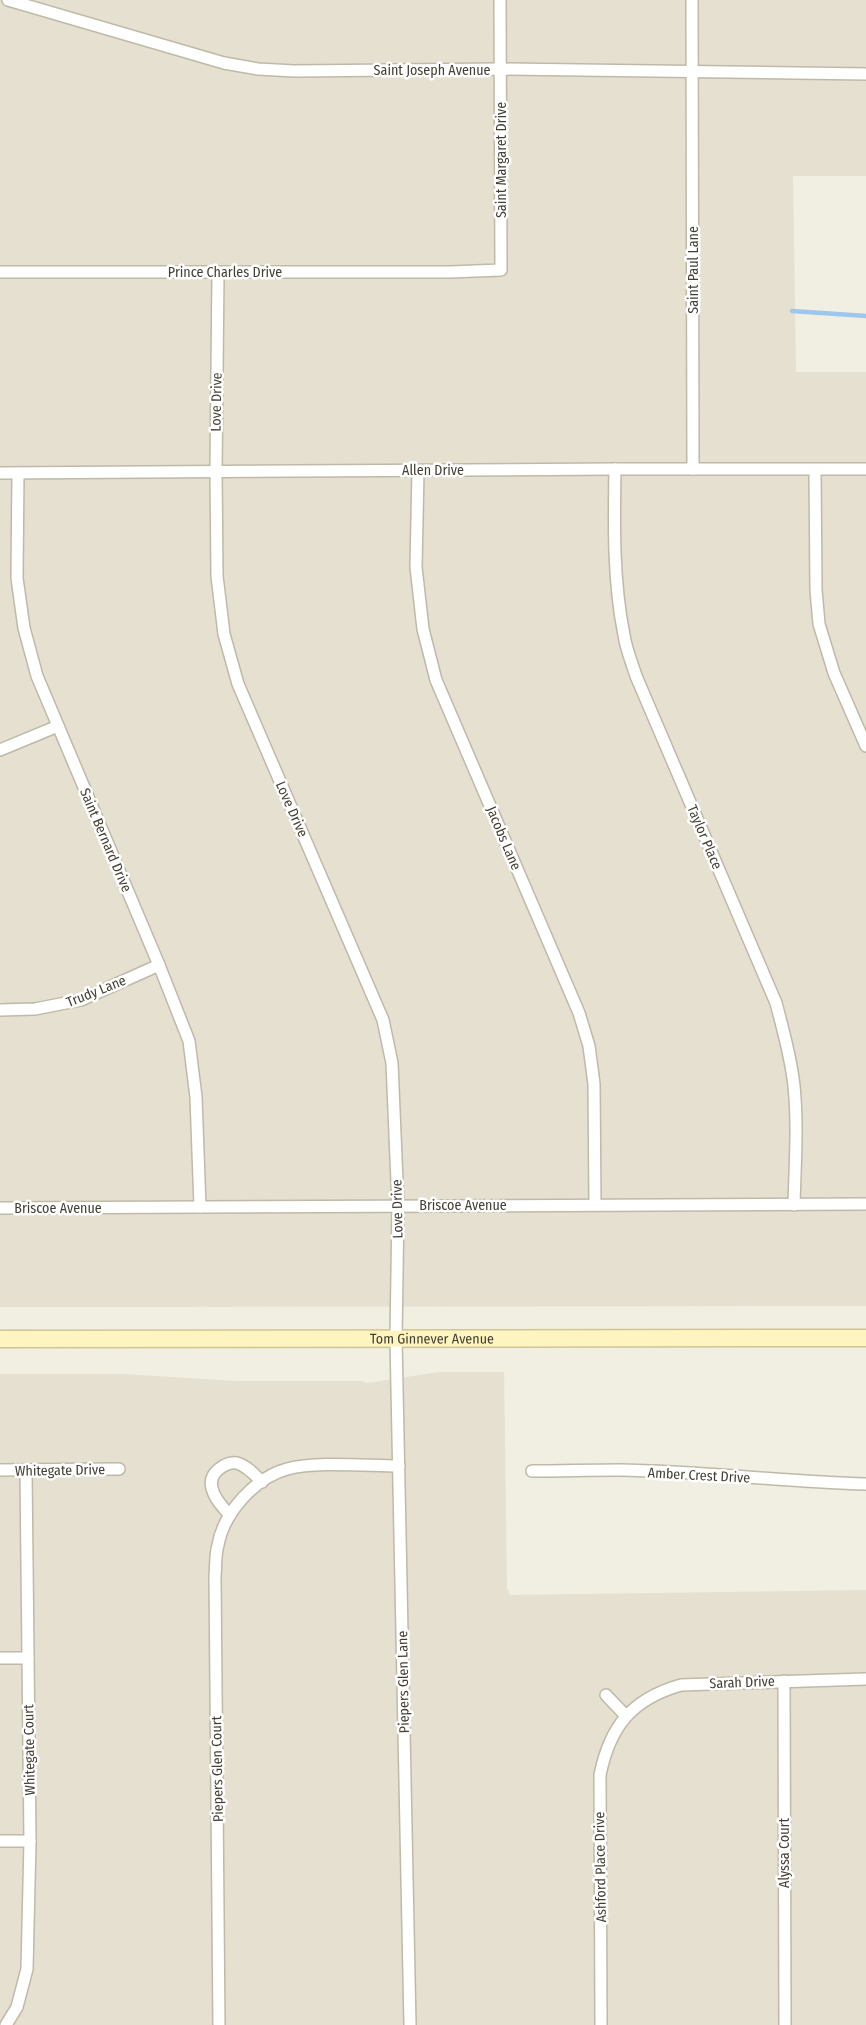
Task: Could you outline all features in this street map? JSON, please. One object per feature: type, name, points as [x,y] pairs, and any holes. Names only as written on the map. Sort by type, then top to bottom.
[{"type":"main road","name":"Tom Ginnever Avenue","points":[[0,1339],[866,1338]]},
{"type":"street","name":"Saint Joseph Avenue","points":[[8,0],[224,63],[258,68],[294,71],[500,69],[866,74]]},
{"type":"street","name":"Saint Margaret Drive","points":[[450,272],[501,270],[500,0]]},
{"type":"street","name":"Saint Paul Lane","points":[[692,0],[693,469]]},
{"type":"street","name":"Prince Charles Drive","points":[[0,272],[450,272]]},
{"type":"street","name":"Love Drive","points":[[218,272],[217,576],[224,634],[238,684],[383,1020],[392,1063],[398,1206],[396,1339]]},
{"type":"street","name":"Allen Drive","points":[[0,474],[615,469],[866,470]]},
{"type":"street","name":"Taylor Place","points":[[615,469],[614,535],[624,636],[636,676],[776,1003],[788,1047],[794,1086],[794,1205]]},
{"type":"street","points":[[814,470],[816,590],[819,624],[834,673],[866,746]]},
{"type":"street","name":"Jacobs Lane","points":[[418,471],[416,566],[423,629],[436,680],[579,1013],[589,1046],[594,1084],[595,1204]]},
{"type":"street","name":"Saint Bernard Drive","points":[[18,473],[17,578],[24,628],[37,676],[159,964],[188,1041],[196,1097],[200,1207]]},
{"type":"street","points":[[0,750],[58,726]]},
{"type":"street","name":"Trudy Lane","points":[[0,1010],[34,1009],[81,1000],[159,964]]},
{"type":"street","name":"Briscoe Avenue","points":[[0,1208],[866,1204]]},
{"type":"street","name":"Piepers Glen Lane","points":[[396,1339],[410,2025]]},
{"type":"street","points":[[230,1515],[220,1505],[213,1493],[211,1482],[216,1472],[225,1464],[236,1463],[250,1470],[262,1482]]},
{"type":"street","name":"Piepers Glen Court","points":[[219,2025],[215,1576],[218,1544],[230,1515],[239,1502],[262,1482],[287,1469],[313,1466],[399,1466]]},
{"type":"street","name":"Whitegate Drive","points":[[0,1470],[120,1469]]},
{"type":"street","name":"Amber Crest Drive","points":[[532,1471],[620,1470],[734,1476],[808,1483],[866,1484]]},
{"type":"street","name":"Whitegate Court","points":[[6,2025],[17,2007],[27,1969],[30,1841],[26,1471]]},
{"type":"street","points":[[0,1658],[28,1658]]},
{"type":"street","name":"Sarah Drive","points":[[626,1716],[648,1698],[666,1689],[681,1685],[866,1680]]},
{"type":"street","name":"Alyssa Court","points":[[784,1681],[785,2025]]},
{"type":"street","points":[[606,1695],[626,1716]]},
{"type":"street","name":"Ashford Place Drive","points":[[601,2025],[600,1775],[609,1741],[626,1716]]},
{"type":"street","points":[[0,1841],[30,1841]]},
{"type":"shaded area","points":[[0,0],[866,0],[866,176],[793,176],[796,372],[866,372],[866,1306],[0,1307]]},
{"type":"shaded area","points":[[439,1372],[504,1372],[507,1588],[510,1595],[866,1590],[866,2025],[0,2025],[0,1374],[122,1374],[237,1381],[361,1381],[367,1383]]},
{"type":"waterway","points":[[792,311],[866,316]]}]
